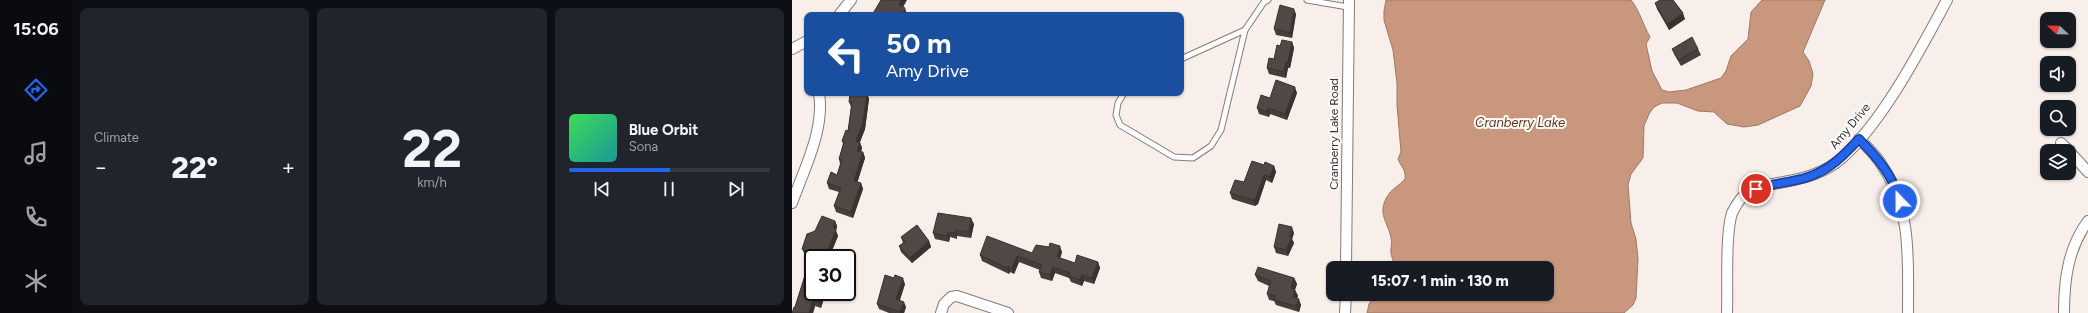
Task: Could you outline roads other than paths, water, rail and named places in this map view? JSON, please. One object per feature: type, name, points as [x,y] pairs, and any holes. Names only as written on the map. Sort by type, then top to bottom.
[{"type":"street","points":[[841,12],[851,0]]},
{"type":"street","name":"Amy Drive","points":[[1727,313],[1729,235],[1732,213],[1740,201],[1748,192],[1758,188],[1807,178],[1827,169],[1841,158],[1859,139],[1899,83],[1948,0]]},
{"type":"street","name":"Cranberry Lake Road","points":[[1346,261],[1349,3]]},
{"type":"street","points":[[792,50],[804,46]]},
{"type":"street","points":[[792,204],[817,135],[820,118],[819,96]]},
{"type":"street","points":[[1859,139],[1883,166],[1897,192],[1902,210],[1908,253],[1908,313]]},
{"type":"street","points":[[2076,159],[2088,172]]},
{"type":"street","points":[[2064,313],[2066,275],[2070,256],[2088,221]]},
{"type":"street","points":[[940,313],[944,304],[951,297],[957,296],[979,302],[1008,313]]},
{"type":"street","points":[[1345,313],[1346,301]]},
{"type":"lane","points":[[1122,96],[1118,103],[1116,115],[1120,125],[1174,157],[1193,158],[1211,146],[1221,130],[1245,30],[1264,2],[1268,0]]},
{"type":"lane","points":[[1307,0],[1349,3]]},
{"type":"lane","points":[[1184,58],[1245,30]]},
{"type":"water","name":"Cranberry Lake","points":[[1386,0],[1631,0],[1637,9],[1650,37],[1646,44],[1652,71],[1662,90],[1669,92],[1686,90],[1721,78],[1726,71],[1731,56],[1748,39],[1751,12],[1762,0],[1825,0],[1803,52],[1809,61],[1813,74],[1811,86],[1800,106],[1758,125],[1744,127],[1727,124],[1714,112],[1698,111],[1677,103],[1662,103],[1654,107],[1649,114],[1644,126],[1643,158],[1631,174],[1628,185],[1631,223],[1636,239],[1638,259],[1636,298],[1633,305],[1624,313],[1367,313],[1371,301],[1554,301],[1554,261],[1393,261],[1391,251],[1392,240],[1384,218],[1383,208],[1389,194],[1405,179],[1405,176],[1404,170],[1398,159],[1401,152],[1397,105],[1397,83],[1393,50],[1384,20]]}]
